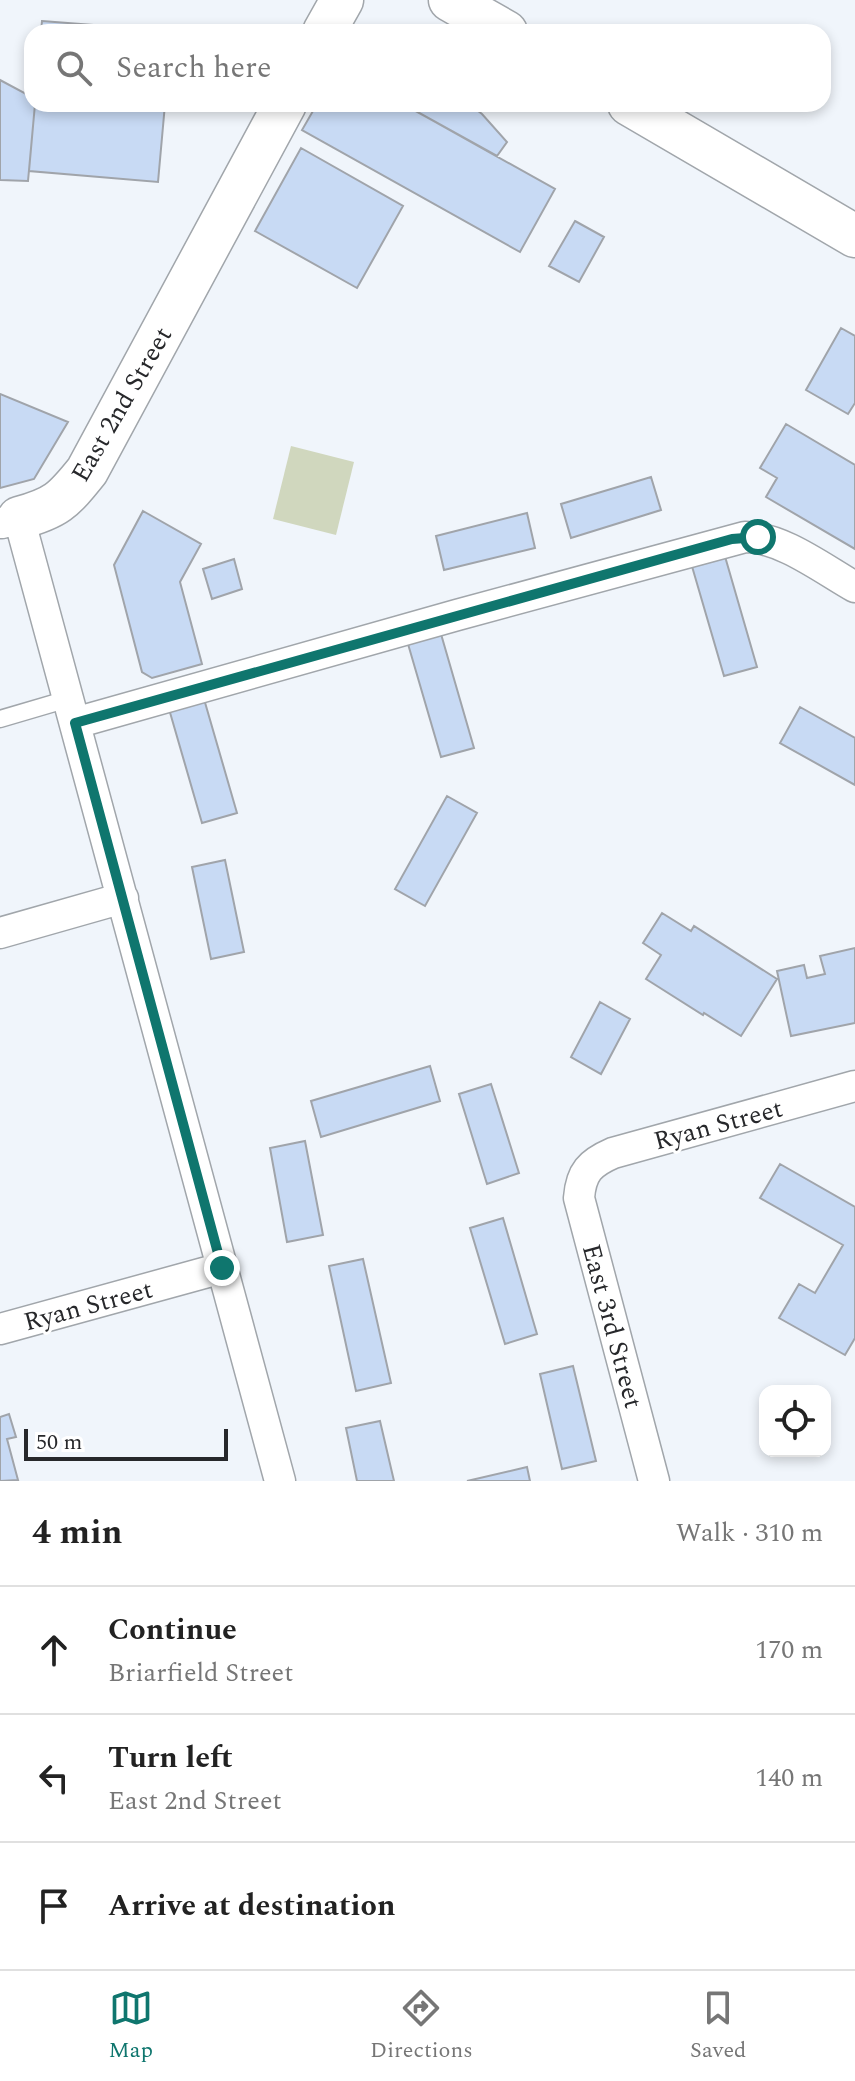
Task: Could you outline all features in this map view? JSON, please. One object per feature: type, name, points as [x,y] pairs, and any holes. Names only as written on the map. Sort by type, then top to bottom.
[{"type":"street","points":[[328,24],[342,0]]},
{"type":"street","points":[[450,0],[492,24]]},
{"type":"street","name":"East 2nd Street","points":[[280,1481],[72,711],[9,521],[40,513],[57,504],[87,471],[281,112]]},
{"type":"street","points":[[643,112],[855,236]]},
{"type":"street","points":[[72,711],[457,615],[745,537],[758,537],[781,544],[855,587]]},
{"type":"street","points":[[0,933],[123,898]]},
{"type":"street","name":"Ryan Street","points":[[586,1171],[598,1160],[613,1153],[855,1086]]},
{"type":"street","name":"East 3rd Street","points":[[586,1171],[579,1198],[654,1481]]},
{"type":"street","name":"Ryan Street","points":[[0,1329],[222,1268]]},
{"type":"lane","points":[[0,719],[72,711]]},
{"type":"green space","points":[[291,446],[354,462],[336,535],[273,519]]},
{"type":"building","points":[[42,21],[81,24],[42,24]]},
{"type":"building","points":[[0,80],[24,93],[24,112],[34,112],[28,181],[0,180]]},
{"type":"building","points":[[34,112],[164,112],[158,182],[29,171]]},
{"type":"building","points":[[312,112],[417,112],[555,189],[520,252],[302,130]]},
{"type":"building","points":[[417,112],[479,112],[507,142],[497,156]]},
{"type":"building","points":[[301,148],[403,206],[357,288],[255,231]]},
{"type":"building","points":[[575,221],[604,237],[579,282],[549,266]]},
{"type":"building","points":[[841,328],[855,336],[855,403],[848,414],[806,390]]},
{"type":"building","points":[[0,394],[68,422],[34,479],[0,488]]},
{"type":"building","points":[[786,424],[855,465],[855,549],[766,497],[777,478],[760,468]]},
{"type":"building","points":[[651,477],[661,510],[571,538],[561,504]]},
{"type":"building","points":[[143,511],[201,544],[180,582],[202,664],[152,678],[142,672],[114,565]]},
{"type":"building","points":[[527,513],[535,548],[444,570],[436,536]]},
{"type":"building","points":[[724,553],[757,667],[724,676],[691,563]]},
{"type":"building","points":[[234,559],[242,589],[212,599],[203,569]]},
{"type":"building","points":[[441,634],[474,748],[441,757],[408,644]]},
{"type":"building","points":[[204,699],[237,813],[202,823],[169,709]]},
{"type":"building","points":[[800,707],[855,738],[855,785],[780,743]]},
{"type":"building","points":[[447,796],[477,813],[425,906],[395,889]]},
{"type":"building","points":[[225,860],[244,952],[211,959],[192,867]]},
{"type":"building","points":[[662,913],[691,931],[694,926],[777,979],[741,1036],[646,979],[661,955],[643,943]]},
{"type":"building","points":[[855,948],[855,1023],[791,1036],[777,971],[804,965],[807,978],[825,974],[820,956]]},
{"type":"building","points":[[600,1002],[630,1019],[601,1074],[571,1057]]},
{"type":"building","points":[[430,1066],[440,1101],[321,1137],[311,1101]]},
{"type":"building","points":[[491,1084],[519,1173],[487,1184],[459,1094]]},
{"type":"building","points":[[305,1141],[323,1235],[287,1242],[270,1148]]},
{"type":"building","points":[[780,1164],[855,1207],[855,1338],[845,1355],[779,1318],[799,1284],[815,1293],[843,1245],[760,1198]]},
{"type":"building","points":[[503,1218],[537,1334],[505,1344],[470,1228]]},
{"type":"building","points":[[363,1259],[391,1383],[356,1391],[329,1266]]},
{"type":"building","points":[[573,1366],[596,1461],[562,1469],[540,1374]]},
{"type":"building","points":[[9,1414],[16,1437],[7,1439],[18,1480],[0,1481],[0,1417]]},
{"type":"building","points":[[380,1421],[394,1481],[357,1481],[346,1428]]},
{"type":"building","points":[[527,1467],[530,1481],[467,1481]]},
{"type":"route","points":[[222,1268],[75,723],[732,539],[758,537]]}]
